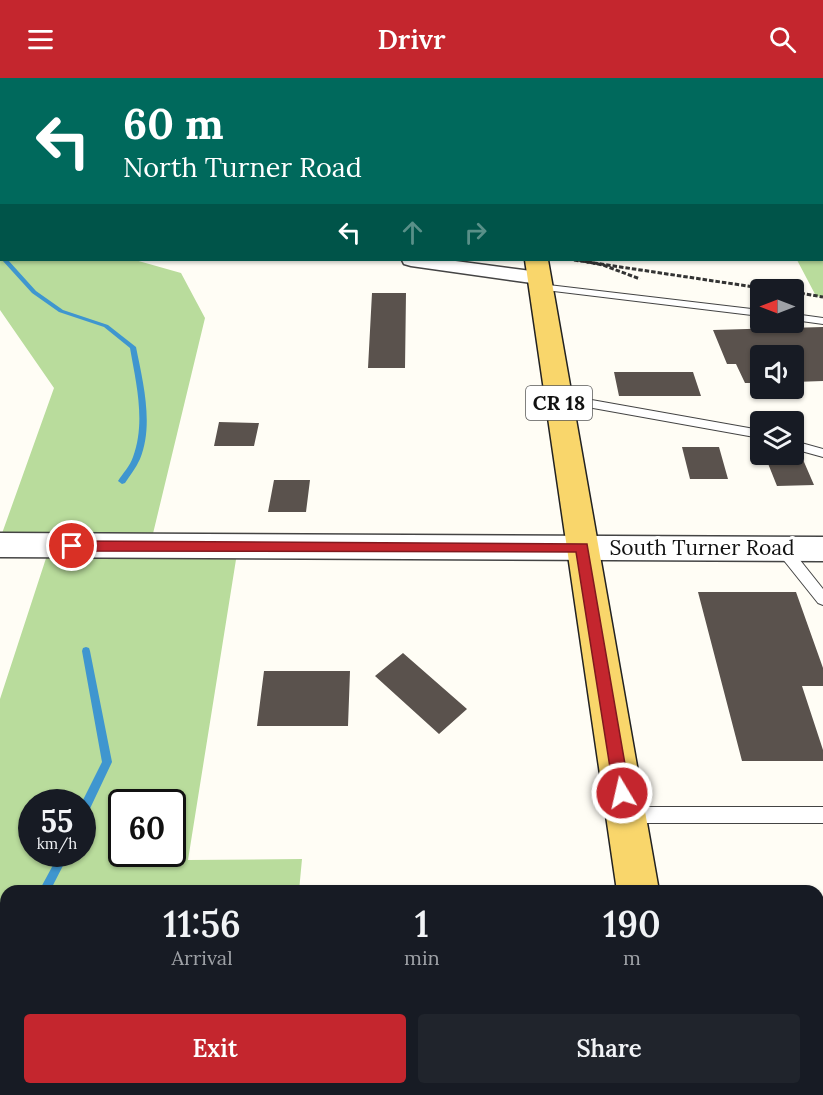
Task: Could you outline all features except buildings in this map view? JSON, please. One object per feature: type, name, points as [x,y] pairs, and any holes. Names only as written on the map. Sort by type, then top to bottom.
[{"type":"main road","name":"CR 18","points":[[538,275],[637,885]]},
{"type":"street","points":[[419,261],[538,275]]},
{"type":"street","name":"South Turner Road","points":[[0,545],[823,549]]},
{"type":"lane","points":[[538,275],[750,311]]},
{"type":"lane","points":[[804,318],[823,321]]},
{"type":"lane","points":[[558,398],[608,404],[721,429],[750,433]]},
{"type":"lane","points":[[804,449],[822,455]]},
{"type":"lane","points":[[783,549],[823,599]]},
{"type":"lane","points":[[626,815],[823,815]]},
{"type":"path","points":[[581,261],[603,265],[620,274],[645,280]]},
{"type":"path","points":[[583,261],[750,286]]},
{"type":"path","points":[[804,294],[823,297]]},
{"type":"green space","points":[[0,261],[139,261],[181,273],[205,318],[150,546],[238,547],[188,860],[302,859],[300,885],[0,885],[0,699],[50,546],[0,539],[54,388],[0,310]]},
{"type":"green space","points":[[798,261],[823,261],[823,297],[816,296]]},
{"type":"waterway","points":[[6,261],[34,292],[61,311],[106,326],[133,347],[142,402],[141,444],[137,457],[122,481]]},
{"type":"waterway","points":[[86,651],[107,762],[94,789]]},
{"type":"waterway","points":[[47,885],[57,867]]},
{"type":"route","points":[[72,546],[582,547],[622,793]]}]
